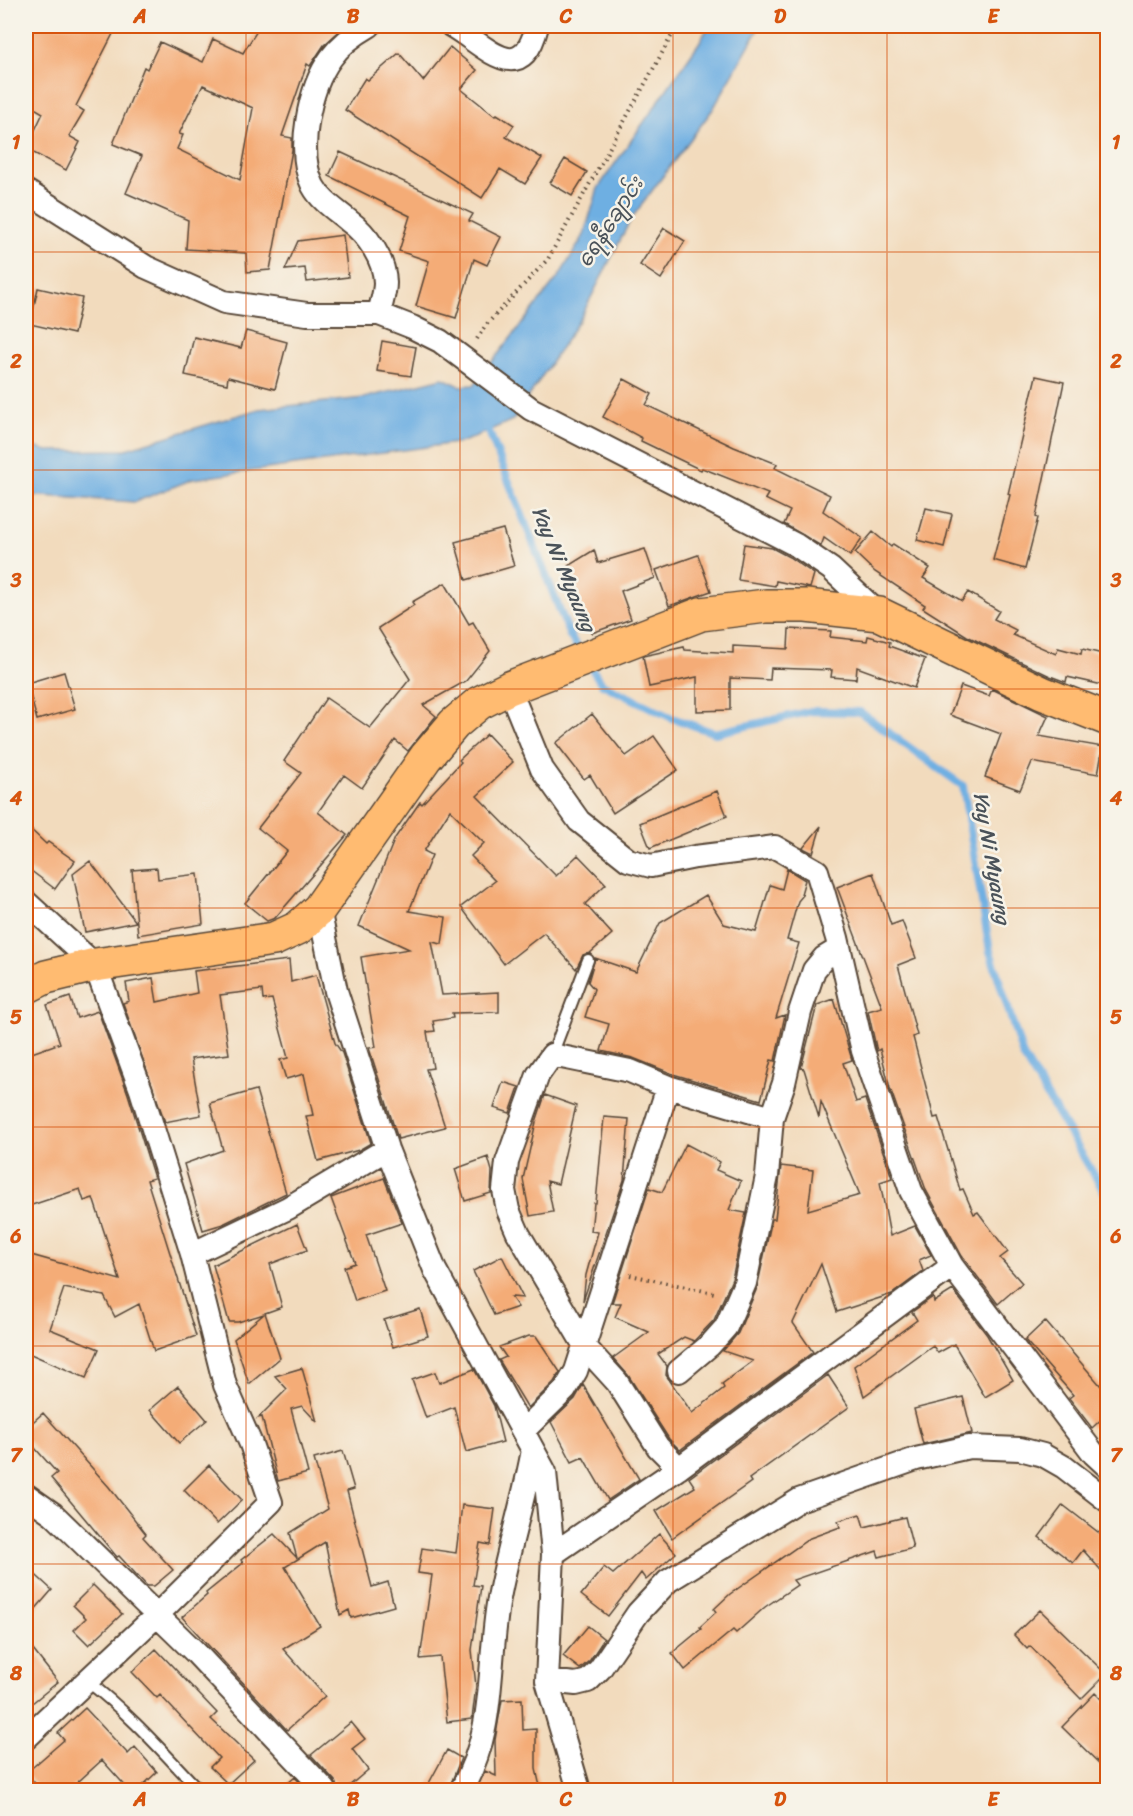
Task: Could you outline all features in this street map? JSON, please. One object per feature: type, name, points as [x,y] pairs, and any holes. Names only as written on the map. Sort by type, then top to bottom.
[{"type":"main road","points":[[26,987],[45,977],[95,965],[274,939],[298,928],[319,909],[433,748],[454,724],[479,703],[509,688],[561,670],[700,614],[766,606],[806,606],[879,614],[1042,693],[1107,719]]},
{"type":"street","points":[[369,26],[352,37],[332,57],[317,80],[306,126],[307,168],[314,186],[325,202],[355,225],[370,243],[384,271],[386,285],[379,314]]},
{"type":"street","points":[[452,26],[492,54],[506,60],[518,58],[525,53],[531,45],[537,26]]},
{"type":"street","points":[[26,191],[146,267],[224,302],[307,314],[379,314],[440,341],[531,409],[796,545],[831,569],[879,614]]},
{"type":"street","points":[[509,688],[542,769],[579,821],[628,860],[651,866],[775,847],[817,872],[839,949],[863,1051],[911,1191],[952,1266],[1094,1454],[1107,1467]]},
{"type":"street","points":[[26,902],[95,965],[141,1090],[192,1254],[225,1384],[251,1444],[271,1502],[156,1616],[26,1738]]},
{"type":"street","points":[[319,909],[336,991],[387,1149],[435,1270],[545,1472],[553,1554],[547,1681],[579,1791]]},
{"type":"street","points":[[679,1371],[710,1345],[726,1327],[745,1282],[767,1176],[772,1118],[784,1083],[800,1012],[814,970],[824,958],[839,949]]},
{"type":"street","points":[[679,1468],[658,1447],[617,1382],[586,1348],[518,1233],[504,1190],[507,1162],[538,1075],[552,1055],[630,1071],[668,1087],[772,1118]]},
{"type":"street","points":[[461,1791],[472,1772],[484,1733],[494,1663],[499,1599],[528,1441],[565,1390],[586,1348],[668,1087]]},
{"type":"street","points":[[192,1254],[288,1208],[387,1149]]},
{"type":"street","points":[[553,1554],[679,1468],[952,1266]]},
{"type":"street","points":[[547,1681],[576,1684],[588,1681],[600,1669],[638,1613],[668,1581],[799,1500],[916,1458],[969,1447],[1020,1449],[1043,1455],[1064,1467],[1107,1501]]},
{"type":"street","points":[[26,1495],[53,1514],[196,1653],[325,1791]]},
{"type":"lane","points":[[552,1055],[588,960]]},
{"type":"lane","points":[[87,1681],[112,1700],[146,1732],[199,1791]]},
{"type":"path","points":[[473,365],[486,325],[548,259],[677,26]]},
{"type":"path","points":[[610,1271],[738,1299]]},
{"type":"water","name":"ရေနီချောင်း","points":[[709,26],[760,26],[713,109],[631,219],[580,319],[513,420],[463,442],[193,479],[135,502],[26,495],[26,444],[47,451],[123,450],[259,409],[364,398],[443,378],[460,386],[474,385],[560,275],[584,235],[598,188]]},
{"type":"building","points":[[26,26],[117,26],[76,106],[84,111],[69,136],[80,142],[66,170],[26,149],[43,113],[26,103]]},
{"type":"building","points":[[260,26],[345,26],[324,45],[310,66],[307,64],[282,136],[292,138],[292,150],[270,270],[247,272],[246,253],[186,249],[188,220],[126,193],[142,156],[113,144],[144,67],[147,69],[160,42],[203,62],[213,39],[243,53]],"holes":[[[203,85],[253,108],[240,180],[177,149],[183,135],[179,134]]]},
{"type":"building","points":[[450,47],[477,70],[461,89],[495,116],[497,114],[514,125],[506,137],[542,158],[525,184],[500,169],[482,198],[345,110],[365,78],[368,80],[399,53],[423,81]]},
{"type":"building","points":[[340,152],[473,214],[469,221],[501,237],[487,265],[474,259],[456,318],[416,306],[429,261],[399,251],[410,216],[329,176]]},
{"type":"building","points":[[565,159],[587,172],[572,196],[550,183]]},
{"type":"building","points":[[664,228],[685,241],[661,279],[640,265]]},
{"type":"building","points":[[343,235],[348,277],[307,282],[305,268],[285,270],[298,241]]},
{"type":"building","points":[[38,288],[82,298],[74,334],[30,324]]},
{"type":"building","points":[[246,331],[287,342],[275,389],[228,377],[227,384],[185,375],[194,337],[241,348]]},
{"type":"building","points":[[382,341],[416,347],[411,376],[377,371]]},
{"type":"building","points":[[1036,376],[1064,382],[1036,517],[1038,518],[1025,569],[993,560]]},
{"type":"building","points":[[624,379],[652,394],[646,405],[734,447],[777,464],[775,468],[830,495],[823,511],[862,538],[850,556],[824,538],[821,546],[784,524],[790,511],[765,499],[768,494],[702,468],[701,470],[641,441],[642,438],[603,417]]},
{"type":"building","points":[[926,508],[952,514],[944,547],[917,540]]},
{"type":"building","points":[[503,529],[514,566],[466,580],[455,542]]},
{"type":"building","points":[[873,532],[891,547],[893,544],[930,568],[923,578],[962,601],[968,592],[999,611],[994,619],[1016,630],[1013,635],[1056,654],[1058,648],[1081,654],[1082,649],[1107,655],[1107,686],[1067,677],[1066,682],[1050,676],[967,636],[923,608],[925,605],[875,572],[855,553]]},
{"type":"building","points":[[744,544],[772,548],[789,557],[814,574],[810,588],[776,581],[775,586],[738,580]]},
{"type":"building","points":[[645,549],[655,578],[621,591],[631,619],[592,633],[568,566],[594,550],[598,563]]},
{"type":"building","points":[[698,555],[711,591],[669,606],[656,570]]},
{"type":"building","points":[[445,583],[469,624],[473,622],[490,651],[466,681],[423,705],[436,716],[408,751],[395,740],[362,788],[344,775],[318,812],[347,835],[275,918],[267,921],[245,903],[287,851],[258,828],[301,773],[284,761],[326,698],[370,728],[410,679],[378,628],[414,605],[412,602]]},
{"type":"building","points":[[789,629],[831,631],[830,637],[867,641],[868,636],[890,642],[889,646],[925,659],[914,688],[857,667],[856,679],[831,677],[832,670],[771,668],[770,680],[730,678],[730,710],[697,711],[697,677],[649,687],[643,656],[684,647],[685,650],[733,653],[733,646],[788,649]]},
{"type":"building","points":[[64,672],[75,709],[37,720],[27,683]]},
{"type":"building","points":[[961,686],[989,696],[992,689],[1048,716],[1039,736],[1103,747],[1098,774],[1032,762],[1020,790],[985,777],[1001,734],[950,715]]},
{"type":"building","points":[[592,714],[626,756],[654,736],[678,770],[613,813],[590,775],[584,779],[556,743]]},
{"type":"building","points":[[487,734],[513,762],[477,796],[556,876],[578,855],[606,884],[585,904],[612,934],[590,953],[583,955],[576,969],[544,933],[504,964],[461,907],[495,881],[471,856],[484,843],[450,810],[424,851],[432,855],[409,911],[446,917],[442,944],[432,942],[442,995],[499,992],[499,1012],[452,1013],[453,1018],[433,1021],[435,1031],[427,1032],[433,1068],[426,1069],[445,1127],[398,1139],[369,1048],[376,1047],[361,957],[409,949],[359,926],[395,838],[420,802],[422,804],[461,762],[459,760]]},
{"type":"building","points":[[717,791],[727,816],[650,848],[640,823]]},
{"type":"building","points":[[26,825],[46,844],[48,842],[75,861],[55,889],[26,867]]},
{"type":"building","points":[[821,826],[813,853],[803,848]]},
{"type":"building","points":[[90,861],[136,922],[85,932],[73,874]]},
{"type":"building","points":[[157,868],[158,879],[198,874],[203,924],[138,935],[132,870]]},
{"type":"building","points":[[787,869],[805,880],[801,894],[803,895],[798,901],[787,940],[799,943],[776,1018],[785,1015],[775,1061],[771,1060],[761,1100],[673,1074],[633,1058],[601,1051],[609,1024],[585,1017],[594,989],[588,982],[595,958],[636,972],[660,923],[706,895],[724,924],[756,932],[770,885],[782,889]]},
{"type":"building","points":[[873,873],[891,925],[902,921],[916,958],[898,965],[917,1035],[913,1037],[934,1118],[938,1117],[960,1190],[963,1189],[974,1214],[978,1212],[1008,1252],[1000,1258],[1022,1283],[998,1304],[962,1256],[926,1190],[890,1088],[880,1049],[877,1051],[868,1011],[882,1007],[837,887]]},
{"type":"building","points":[[289,960],[291,982],[316,975],[335,1043],[342,1053],[371,1143],[359,1150],[318,1161],[306,1116],[313,1115],[304,1074],[286,1079],[280,1060],[288,1058],[272,999],[263,1000],[262,990],[220,995],[229,1054],[191,1059],[201,1115],[165,1122],[123,1003],[129,1001],[126,983],[153,978],[157,1002],[197,993],[194,971]]},
{"type":"building","points":[[70,997],[77,1018],[98,1011],[128,1094],[154,1178],[147,1180],[196,1336],[154,1351],[139,1304],[115,1317],[104,1296],[64,1288],[50,1329],[99,1349],[86,1378],[26,1352],[26,1270],[31,1255],[120,1280],[93,1198],[84,1201],[80,1189],[26,1207],[26,1055],[60,1043],[47,1005]]},
{"type":"building","points":[[834,999],[852,1060],[843,1063],[856,1102],[865,1099],[892,1178],[880,1182],[890,1236],[915,1226],[931,1255],[919,1260],[923,1271],[892,1294],[837,1312],[821,1264],[793,1323],[813,1352],[680,1450],[669,1439],[628,1375],[613,1358],[649,1332],[615,1317],[621,1303],[612,1303],[649,1188],[662,1192],[686,1144],[720,1162],[716,1170],[741,1181],[729,1210],[746,1213],[732,1279],[714,1320],[694,1341],[684,1337],[658,1354],[667,1366],[666,1375],[692,1413],[724,1388],[722,1384],[753,1361],[723,1351],[738,1333],[757,1288],[772,1219],[775,1219],[781,1166],[813,1170],[808,1210],[860,1195],[821,1102],[819,1118],[804,1069],[801,1068],[817,1005]]},
{"type":"building","points":[[503,1082],[519,1087],[510,1113],[494,1108]]},
{"type":"building","points":[[256,1090],[286,1193],[223,1224],[203,1230],[184,1164],[223,1150],[210,1103]]},
{"type":"building","points":[[545,1095],[576,1106],[558,1184],[547,1181],[553,1212],[530,1216],[523,1179],[536,1122]]},
{"type":"building","points":[[604,1117],[629,1119],[624,1180],[583,1301],[586,1275],[598,1232],[591,1231]]},
{"type":"building","points":[[488,1157],[492,1171],[491,1193],[465,1201],[455,1169]]},
{"type":"building","points":[[384,1178],[402,1223],[366,1235],[385,1291],[355,1301],[344,1267],[355,1263],[331,1198]]},
{"type":"building","points":[[297,1224],[307,1250],[270,1264],[282,1307],[265,1313],[280,1358],[249,1384],[234,1339],[264,1314],[238,1322],[229,1322],[213,1265]]},
{"type":"building","points":[[502,1256],[523,1298],[511,1297],[518,1307],[494,1315],[473,1271]]},
{"type":"building","points":[[953,1290],[987,1335],[1013,1380],[985,1397],[954,1344],[938,1353],[933,1346],[864,1396],[854,1366],[917,1320],[912,1312],[933,1297],[934,1302]]},
{"type":"building","points":[[420,1309],[428,1336],[393,1347],[384,1320]]},
{"type":"building","points":[[1045,1321],[1107,1393],[1107,1414],[1092,1428],[1069,1398],[1073,1395],[1025,1340]]},
{"type":"building","points":[[529,1336],[536,1336],[560,1372],[554,1382],[528,1408],[499,1360],[506,1357],[499,1347]]},
{"type":"building","points":[[302,1368],[317,1422],[302,1406],[291,1409],[308,1473],[278,1481],[262,1417],[258,1418],[287,1389],[275,1376]]},
{"type":"building","points":[[474,1369],[494,1406],[503,1442],[466,1452],[454,1407],[426,1418],[412,1380],[435,1372],[439,1383]]},
{"type":"building","points":[[828,1375],[849,1407],[749,1479],[751,1482],[672,1538],[656,1511],[695,1487],[689,1478]]},
{"type":"building","points":[[583,1385],[639,1479],[608,1500],[583,1457],[572,1462],[551,1422],[575,1399]]},
{"type":"building","points":[[178,1386],[207,1420],[179,1443],[150,1410]]},
{"type":"building","points":[[963,1397],[972,1433],[923,1444],[914,1409]]},
{"type":"building","points":[[43,1413],[109,1487],[146,1534],[143,1537],[173,1570],[154,1586],[147,1586],[119,1556],[117,1557],[51,1478],[57,1473],[26,1438],[26,1428]]},
{"type":"building","points":[[343,1451],[354,1489],[347,1491],[372,1587],[388,1582],[394,1606],[351,1618],[349,1610],[340,1615],[325,1542],[285,1567],[320,1626],[283,1649],[325,1696],[287,1730],[182,1617],[207,1595],[206,1593],[243,1563],[241,1560],[274,1534],[297,1558],[290,1533],[328,1509],[314,1459]]},
{"type":"building","points":[[209,1465],[242,1500],[217,1524],[184,1490]]},
{"type":"building","points":[[462,1505],[495,1509],[490,1545],[480,1543],[473,1585],[481,1586],[472,1650],[476,1686],[472,1719],[447,1722],[440,1657],[420,1659],[432,1575],[418,1573],[422,1548],[456,1553]]},
{"type":"building","points":[[1063,1505],[1107,1539],[1107,1577],[1083,1550],[1073,1563],[1039,1537]]},
{"type":"building","points":[[860,1514],[864,1527],[905,1517],[913,1548],[879,1557],[877,1551],[793,1580],[797,1585],[765,1607],[736,1633],[733,1630],[685,1670],[672,1653],[701,1629],[700,1627],[716,1612],[714,1609],[730,1594],[810,1538],[840,1527],[838,1521]]},
{"type":"building","points":[[659,1534],[676,1553],[646,1580],[641,1573],[608,1616],[581,1595],[604,1567],[613,1574]]},
{"type":"building","points":[[26,1566],[52,1590],[26,1620]]},
{"type":"building","points":[[93,1585],[122,1614],[89,1645],[74,1630],[86,1618],[73,1605]]},
{"type":"building","points":[[1040,1610],[1106,1674],[1081,1699],[1030,1646],[1027,1649],[1014,1635]]},
{"type":"building","points":[[588,1626],[604,1639],[590,1660],[580,1669],[563,1656]]},
{"type":"building","points":[[26,1641],[58,1682],[26,1708]]},
{"type":"building","points":[[156,1649],[217,1713],[211,1719],[254,1760],[228,1784],[210,1767],[219,1758],[160,1695],[157,1698],[132,1672]]},
{"type":"building","points":[[1095,1693],[1107,1705],[1107,1771],[1062,1727]]},
{"type":"building","points":[[522,1699],[523,1730],[536,1729],[536,1769],[541,1791],[476,1791],[485,1771],[496,1776],[495,1740],[502,1700]]},
{"type":"building","points":[[85,1708],[128,1754],[135,1747],[157,1772],[137,1791],[130,1791],[102,1760],[68,1791],[42,1791],[26,1773],[64,1740],[58,1733]]},
{"type":"building","points":[[351,1722],[365,1739],[352,1749],[368,1770],[343,1791],[338,1791],[335,1781],[311,1755]]},
{"type":"building","points":[[447,1750],[461,1758],[448,1791],[440,1791],[428,1785]]},
{"type":"building","points":[[295,1777],[307,1791],[279,1791]]},
{"type":"waterway","name":"Yay Ni Myaung","points":[[486,424],[570,636],[581,653]]},
{"type":"waterway","name":"Yay Ni Myaung","points":[[590,666],[602,684],[672,718],[715,733],[812,711],[860,712],[963,786],[990,951],[1023,1056],[1108,1198]]}]
